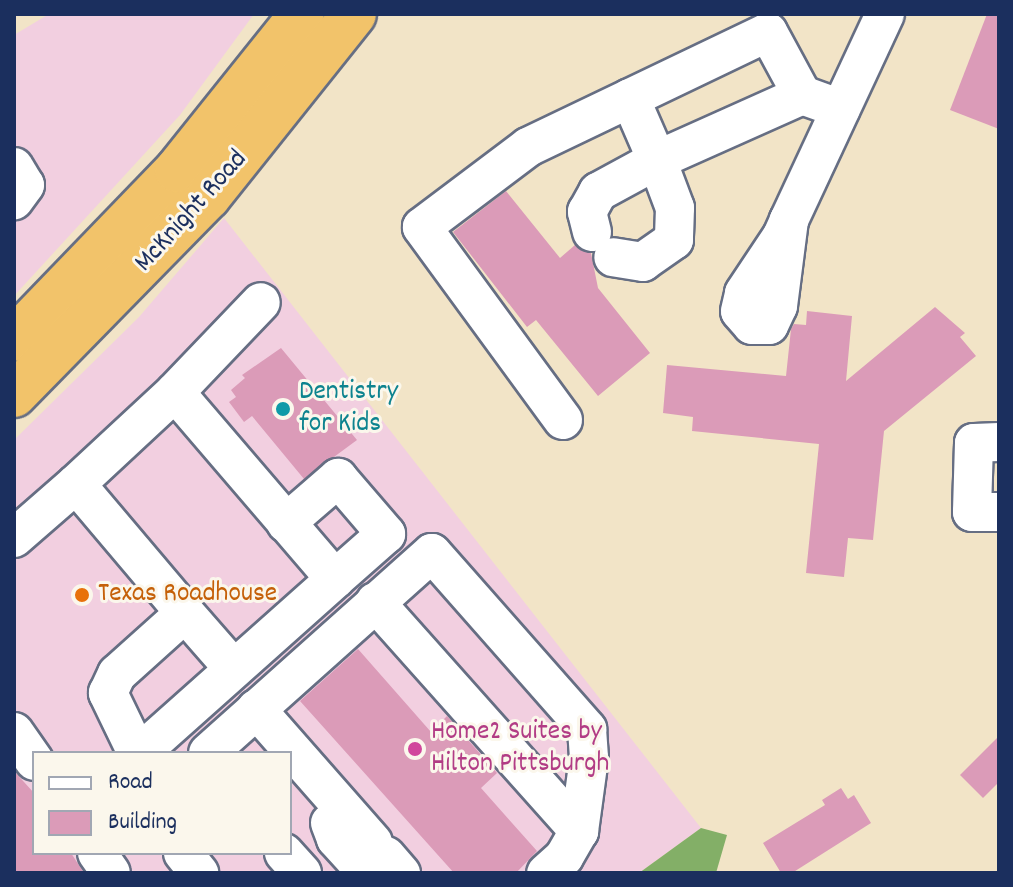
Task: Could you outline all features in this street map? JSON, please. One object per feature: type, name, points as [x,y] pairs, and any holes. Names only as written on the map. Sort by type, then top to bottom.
[{"type":"highway","name":"McKnight Road","points":[[14,339],[177,170],[302,14]]},
{"type":"highway","name":"McKnight Road","points":[[14,395],[208,197],[354,14]]},
{"type":"lane","points":[[789,220],[885,14]]},
{"type":"lane","points":[[563,420],[422,227],[528,147],[768,32],[802,95],[841,109]]},
{"type":"lane","points":[[630,98],[657,160],[675,208],[674,240],[643,262],[602,244],[587,212],[598,192],[657,160],[802,95]]},
{"type":"lane","points":[[14,167],[25,185],[14,200]]},
{"type":"lane","points":[[14,538],[175,392],[261,302]]},
{"type":"lane","points":[[175,392],[335,579]]},
{"type":"lane","points":[[999,442],[974,443],[972,512],[999,512]]},
{"type":"lane","points":[[140,751],[386,534],[338,478],[286,523]]},
{"type":"lane","points":[[76,484],[234,669]]},
{"type":"lane","points":[[210,751],[432,553],[587,729],[589,758],[579,831],[564,857],[546,873]]},
{"type":"lane","points":[[375,602],[579,831]]},
{"type":"lane","points":[[137,751],[108,693],[117,674],[185,613]]},
{"type":"lane","points":[[256,709],[334,797],[382,861]]},
{"type":"lane","points":[[14,732],[32,758]]},
{"type":"lane","points":[[98,855],[111,873]]},
{"type":"lane","points":[[185,855],[199,873]]},
{"type":"shaded area","points":[[49,14],[254,14],[180,115],[14,296],[14,35]]},
{"type":"shaded area","points":[[224,218],[701,828],[639,873],[14,873],[14,440],[139,317]]},
{"type":"green space","points":[[701,828],[727,835],[716,873],[639,873]]},
{"type":"building","points":[[987,14],[999,14],[999,129],[950,110]]},
{"type":"building","points":[[506,191],[560,258],[575,245],[591,253],[598,288],[650,353],[598,396],[536,320],[527,327],[453,232]]},
{"type":"building","points":[[935,307],[965,333],[960,337],[976,356],[884,431],[873,540],[848,538],[844,577],[806,573],[819,444],[692,431],[693,417],[663,413],[667,365],[786,376],[791,329],[794,324],[806,325],[807,311],[852,316],[846,381]]},
{"type":"building","name":"Dentistry for Kids","points":[[281,348],[357,440],[304,479],[252,416],[244,422],[229,402],[236,397],[231,390],[245,378],[242,375]]},
{"type":"building","name":"Home2 Suites by Hilton Pittsburgh","points":[[358,649],[431,732],[447,716],[497,773],[481,788],[537,851],[516,873],[454,873],[300,701]]},
{"type":"building","points":[[999,736],[999,782],[983,798],[960,775]]},
{"type":"building","points":[[14,771],[32,791],[32,855],[72,855],[84,873],[14,873]]},
{"type":"building","points":[[841,788],[848,799],[854,795],[871,823],[792,873],[781,873],[763,843],[825,805],[822,800]]},
{"type":"place","name":"Dentistry for Kids","points":[[283,409]]},
{"type":"place","name":"Texas Roadhouse","points":[[82,595]]},
{"type":"place","name":"Home2 Suites by Hilton Pittsburgh","points":[[415,749]]}]
